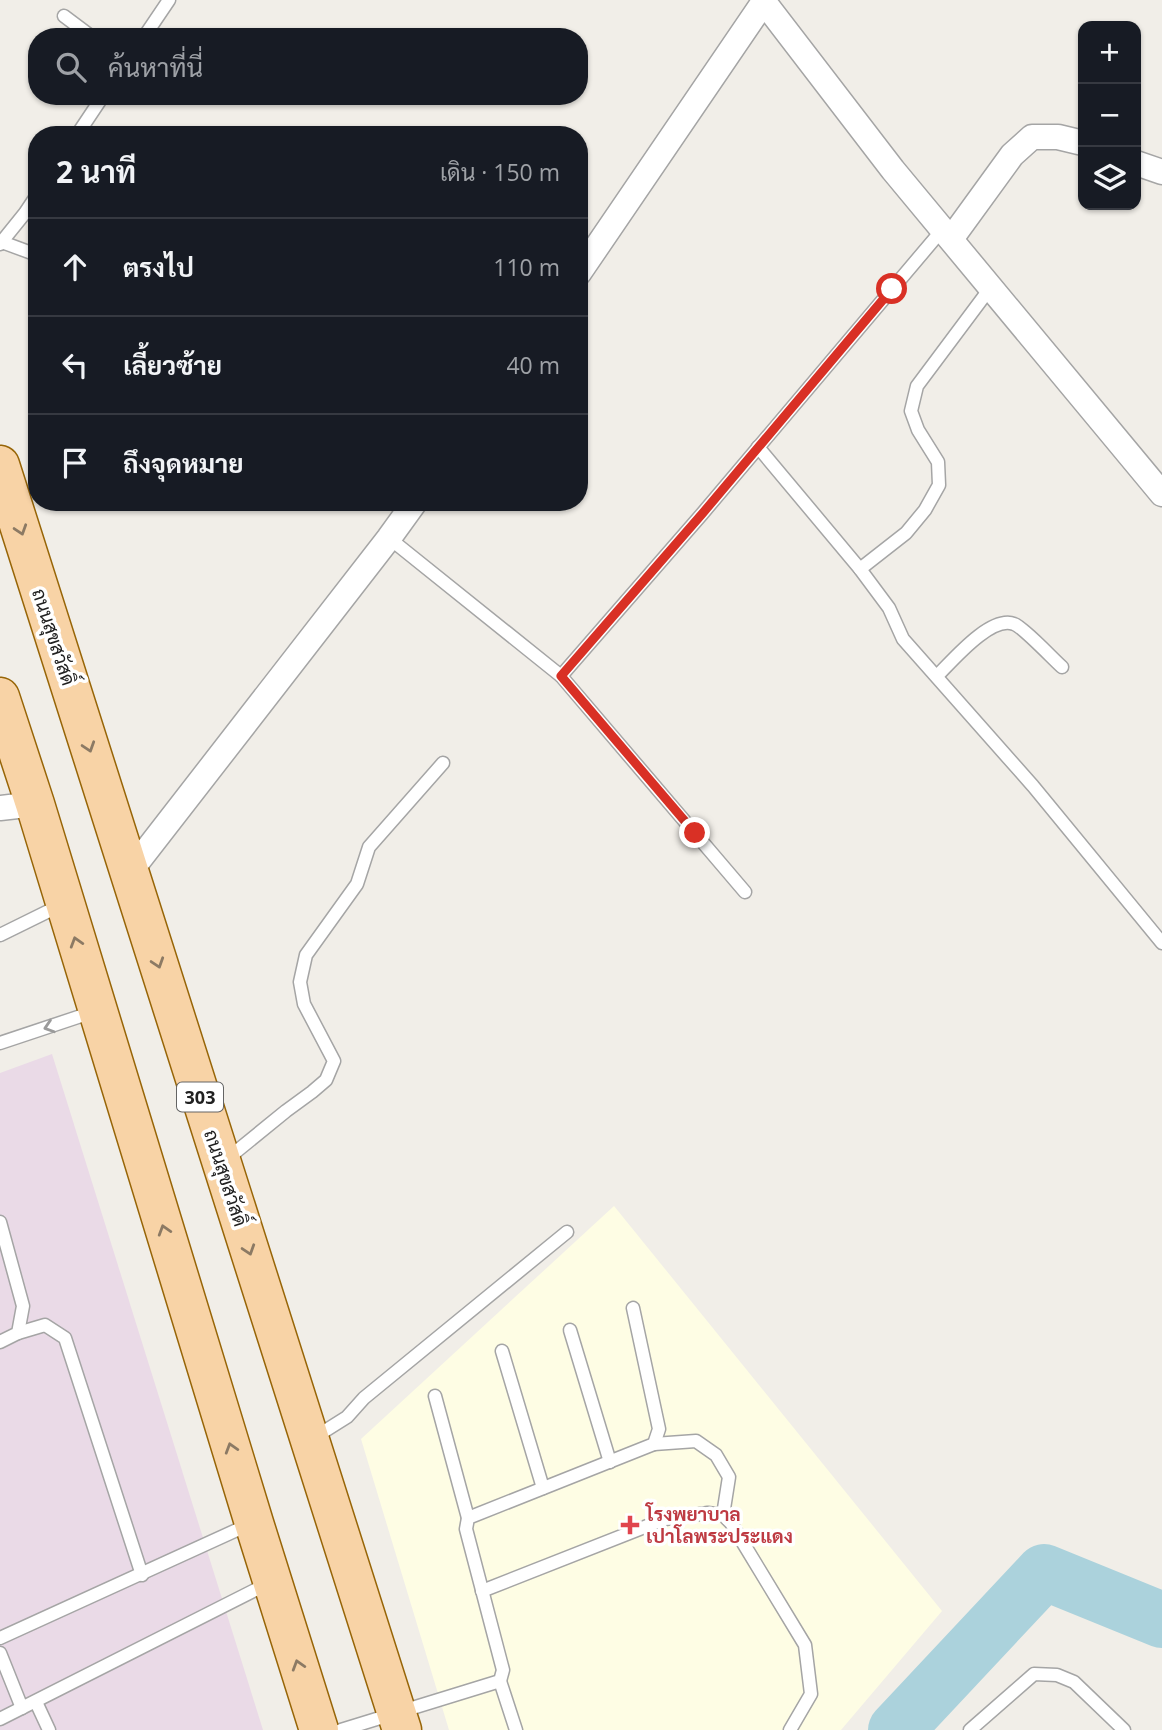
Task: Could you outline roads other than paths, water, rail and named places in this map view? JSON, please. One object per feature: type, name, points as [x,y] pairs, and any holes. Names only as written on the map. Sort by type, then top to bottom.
[{"type":"main road","name":"ถนนสุขสวัสดิ์","points":[[0,465],[400,1722]]},
{"type":"main road","points":[[0,697],[17,806],[64,904],[319,1730]]},
{"type":"street","points":[[588,260],[765,1],[885,160],[1162,494]]},
{"type":"street","points":[[946,234],[1012,155],[1032,137],[1058,136],[1078,142]]},
{"type":"street","points":[[1141,165],[1162,172]]},
{"type":"street","points":[[129,873],[409,511]]},
{"type":"lane","points":[[150,28],[169,0]]},
{"type":"lane","points":[[64,16],[80,28]]},
{"type":"lane","points":[[84,126],[97,105]]},
{"type":"lane","points":[[28,207],[1,243],[28,252]]},
{"type":"lane","points":[[561,676],[946,234]]},
{"type":"lane","points":[[860,569],[906,533],[925,510],[939,485],[938,462],[918,430],[911,411],[917,386],[991,288]]},
{"type":"lane","points":[[758,447],[860,569],[889,608],[903,639],[1033,786],[1162,943]]},
{"type":"lane","points":[[390,538],[561,676],[745,892]]},
{"type":"lane","points":[[937,676],[985,630],[1003,622],[1016,624],[1062,667]]},
{"type":"lane","points":[[222,1164],[326,1080],[334,1061],[304,1004],[300,982],[306,955],[357,884],[369,847],[443,763]]},
{"type":"lane","points":[[0,934],[64,904]]},
{"type":"lane","points":[[0,1044],[97,1011]]},
{"type":"lane","points":[[0,1222],[23,1306],[18,1333]]},
{"type":"lane","points":[[310,1440],[346,1417],[364,1398],[567,1232]]},
{"type":"lane","points":[[633,1308],[659,1429],[654,1444]]},
{"type":"lane","points":[[0,1342],[45,1325],[65,1338],[142,1575]]},
{"type":"lane","points":[[570,1330],[610,1462]]},
{"type":"lane","points":[[502,1351],[543,1488]]},
{"type":"lane","points":[[435,1396],[468,1518],[466,1529],[503,1670],[500,1681],[516,1730]]},
{"type":"lane","points":[[468,1518],[654,1444],[696,1441],[716,1455],[729,1477],[723,1515]]},
{"type":"lane","points":[[482,1591],[665,1519],[708,1513],[723,1515],[731,1522],[805,1645],[811,1695],[790,1730]]},
{"type":"lane","points":[[0,1638],[254,1523]]},
{"type":"lane","points":[[0,1719],[272,1581]]},
{"type":"lane","points":[[0,1653],[22,1708]]},
{"type":"lane","points":[[970,1730],[1034,1674],[1057,1675],[1074,1682],[1124,1730]]},
{"type":"lane","points":[[341,1730],[400,1722],[500,1681]]},
{"type":"lane","points":[[36,1702],[49,1730]]},
{"type":"waterway","points":[[896,1730],[1044,1572],[1162,1620]]},
{"type":"place","name":"โรงพยาบาล เปาโลพระประแดง","points":[[630,1525]]}]
